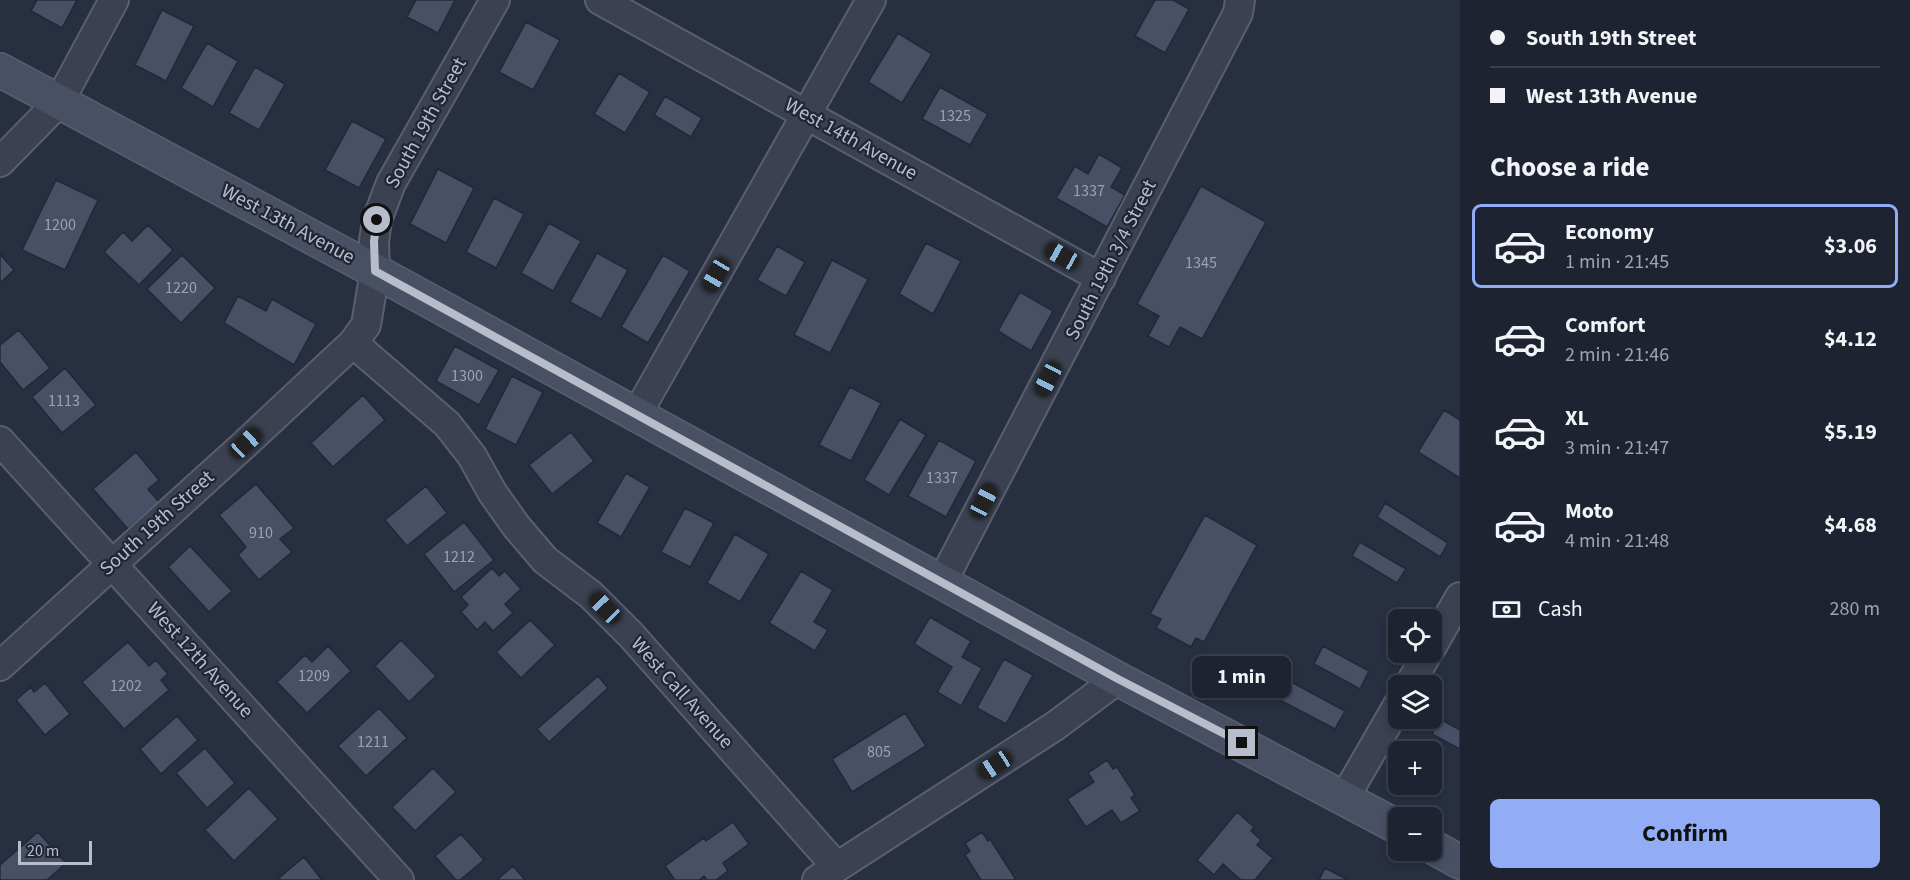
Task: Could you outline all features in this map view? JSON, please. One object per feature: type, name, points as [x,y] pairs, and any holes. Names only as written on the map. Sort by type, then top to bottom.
[{"type":"street","points":[[0,162],[59,102],[114,0]]},
{"type":"street","name":"South 19th Street","points":[[0,666],[246,443],[353,342],[366,325],[375,271],[374,241],[377,220],[392,183],[495,0]]},
{"type":"street","name":"West 14th Avenue","points":[[600,0],[1101,278]]},
{"type":"street","points":[[637,414],[871,0]]},
{"type":"street","name":"South 19th 3/4 Street","points":[[942,582],[1238,14],[1240,0]]},
{"type":"street","name":"West 13th Avenue","points":[[0,70],[375,271],[1118,679],[1388,821]]},
{"type":"street","name":"West Call Avenue","points":[[353,342],[447,424],[472,456],[492,492],[516,526],[545,560],[591,595],[631,636],[826,873]]},
{"type":"street","name":"West 12th Avenue","points":[[0,441],[399,880]]},
{"type":"street","points":[[1442,629],[1460,597]]},
{"type":"street","points":[[826,873],[1055,726],[1118,679]]},
{"type":"street","points":[[1345,797],[1388,722]]},
{"type":"building","points":[[37,0],[77,0],[62,28],[31,11]]},
{"type":"building","points":[[416,0],[455,0],[438,33],[407,17]]},
{"type":"building","points":[[1155,0],[1173,0],[1189,9],[1165,53],[1135,36]]},
{"type":"building","points":[[162,10],[194,26],[166,81],[135,65]]},
{"type":"building","points":[[526,22],[560,40],[533,90],[499,72]]},
{"type":"building","points":[[898,33],[932,54],[902,103],[868,82]]},
{"type":"building","points":[[207,43],[238,61],[213,107],[181,88]]},
{"type":"building","points":[[255,67],[285,84],[259,130],[229,113]]},
{"type":"building","points":[[619,73],[650,92],[625,133],[594,114]]},
{"type":"building","points":[[940,87],[988,114],[970,145],[922,119]]},
{"type":"building","points":[[665,96],[702,118],[691,137],[654,115]]},
{"type":"building","points":[[352,121],[386,139],[359,188],[325,170]]},
{"type":"building","points":[[1099,154],[1122,168],[1111,187],[1125,195],[1107,227],[1056,198],[1075,166],[1088,174]]},
{"type":"building","points":[[438,169],[474,188],[446,243],[410,224]]},
{"type":"building","points":[[56,180],[98,200],[65,270],[22,250]]},
{"type":"building","points":[[1201,186],[1266,222],[1202,339],[1180,327],[1169,347],[1148,336],[1159,316],[1137,304]]},
{"type":"building","points":[[494,198],[524,214],[496,268],[466,252]]},
{"type":"building","points":[[549,223],[581,241],[553,291],[521,273]]},
{"type":"building","points":[[148,225],[173,250],[139,285],[104,252],[123,232],[132,241]]},
{"type":"building","points":[[926,243],[961,261],[933,314],[899,294]]},
{"type":"building","points":[[777,246],[805,262],[786,296],[757,280]]},
{"type":"building","points":[[597,253],[628,270],[601,319],[570,302]]},
{"type":"building","points":[[0,254],[14,270],[0,283]]},
{"type":"building","points":[[182,255],[215,288],[181,323],[147,289]]},
{"type":"building","points":[[663,255],[690,271],[648,343],[621,327]]},
{"type":"building","points":[[832,260],[868,279],[830,353],[794,335]]},
{"type":"building","points":[[1020,292],[1053,311],[1031,351],[998,331]]},
{"type":"building","points":[[238,296],[266,311],[272,299],[316,324],[294,365],[224,323]]},
{"type":"building","points":[[19,330],[50,368],[23,390],[0,362],[0,345]]},
{"type":"building","points":[[455,346],[499,370],[479,405],[436,381]]},
{"type":"building","points":[[65,368],[96,405],[62,433],[32,397]]},
{"type":"building","points":[[512,376],[543,392],[516,445],[485,429]]},
{"type":"building","points":[[850,387],[881,403],[851,461],[819,445]]},
{"type":"building","points":[[363,395],[385,420],[333,467],[311,443]]},
{"type":"building","points":[[1444,410],[1460,420],[1460,478],[1418,452]]},
{"type":"building","points":[[900,419],[926,435],[889,495],[864,480]]},
{"type":"building","points":[[571,432],[594,461],[552,494],[529,465]]},
{"type":"building","points":[[939,440],[976,461],[946,517],[908,496]]},
{"type":"building","points":[[136,452],[159,480],[148,489],[159,502],[128,529],[93,489]]},
{"type":"building","points":[[626,473],[650,487],[621,537],[597,523]]},
{"type":"building","points":[[256,484],[294,528],[280,539],[292,552],[259,580],[238,555],[246,547],[219,515]]},
{"type":"building","points":[[426,486],[447,513],[407,546],[385,520]]},
{"type":"building","points":[[1385,503],[1448,543],[1440,557],[1377,517]]},
{"type":"building","points":[[685,508],[714,523],[690,567],[661,552]]},
{"type":"building","points":[[1205,515],[1257,545],[1204,642],[1196,638],[1191,647],[1156,628],[1161,619],[1150,614]]},
{"type":"building","points":[[464,522],[494,560],[454,592],[424,554]]},
{"type":"building","points":[[735,534],[769,554],[740,602],[707,583]]},
{"type":"building","points":[[1360,542],[1406,569],[1397,583],[1352,556]]},
{"type":"building","points":[[190,546],[232,591],[209,612],[168,567]]},
{"type":"building","points":[[492,568],[499,576],[505,571],[521,589],[505,604],[513,613],[493,631],[485,622],[477,630],[461,612],[468,605],[461,597]]},
{"type":"building","points":[[801,571],[833,590],[814,622],[828,630],[815,651],[769,623]]},
{"type":"building","points":[[930,617],[971,641],[962,657],[982,668],[961,706],[937,692],[952,667],[914,644]]},
{"type":"building","points":[[530,620],[555,645],[521,678],[496,652]]},
{"type":"building","points":[[401,640],[436,676],[409,702],[375,666]]},
{"type":"building","points":[[128,642],[149,666],[156,660],[168,674],[161,680],[169,690],[124,729],[82,682]]},
{"type":"building","points":[[328,646],[351,671],[307,713],[277,682],[305,655],[312,662]]},
{"type":"building","points":[[1323,646],[1369,671],[1360,689],[1314,664]]},
{"type":"building","points":[[1004,659],[1033,675],[1006,724],[977,708]]},
{"type":"building","points":[[598,676],[608,688],[549,742],[537,729]]},
{"type":"building","points":[[1284,678],[1345,711],[1335,729],[1274,697]]},
{"type":"building","points":[[45,683],[70,714],[45,735],[16,700],[31,687],[34,692]]},
{"type":"building","points":[[379,708],[407,738],[366,776],[338,746]]},
{"type":"building","points":[[905,713],[926,746],[852,792],[832,759]]},
{"type":"building","points":[[177,716],[198,740],[161,774],[140,749]]},
{"type":"building","points":[[1442,720],[1460,730],[1460,749],[1432,734],[1435,729],[1442,729]]},
{"type":"building","points":[[205,748],[235,783],[207,808],[176,773]]},
{"type":"building","points":[[1107,760],[1113,769],[1117,767],[1135,795],[1131,798],[1140,811],[1121,823],[1112,810],[1086,827],[1067,799],[1094,782],[1088,773]]},
{"type":"building","points":[[433,768],[456,792],[415,831],[392,807]]},
{"type":"building","points":[[249,788],[278,819],[234,861],[205,830]]},
{"type":"building","points":[[1237,812],[1254,827],[1251,831],[1261,840],[1257,845],[1273,858],[1255,880],[1241,880],[1223,864],[1214,875],[1197,860]]},
{"type":"building","points":[[733,822],[749,844],[723,863],[728,871],[716,880],[707,880],[704,876],[699,880],[675,880],[665,866],[704,838],[706,841]]},
{"type":"building","points":[[38,832],[66,863],[47,880],[0,880],[0,865]]},
{"type":"building","points":[[982,832],[988,841],[990,839],[1016,880],[981,880],[965,855],[970,851],[965,843]]},
{"type":"building","points":[[461,834],[484,860],[460,880],[456,880],[435,856]]},
{"type":"building","points":[[304,857],[322,880],[281,880],[279,878]]},
{"type":"building","points":[[513,866],[525,880],[497,880]]},
{"type":"building","points":[[1325,868],[1348,880],[1319,880]]},
{"type":"route","points":[[377,220],[374,241],[375,271],[1118,679],[1242,743]]}]
